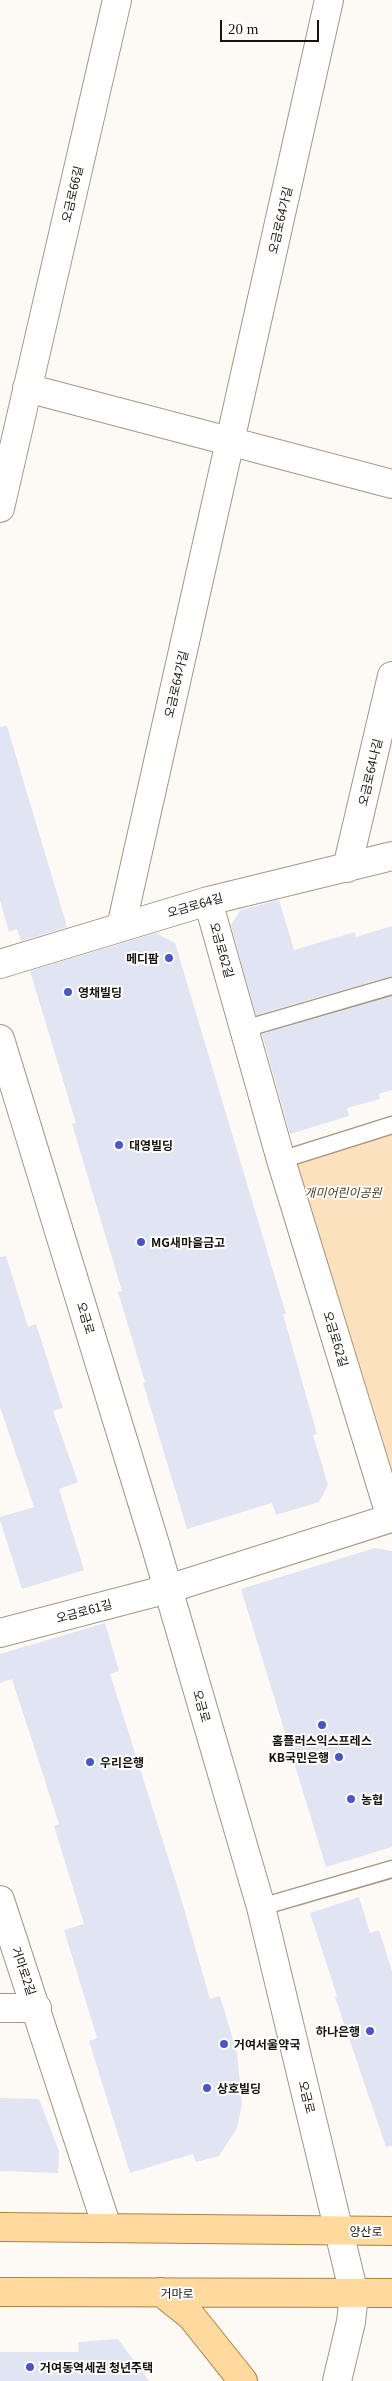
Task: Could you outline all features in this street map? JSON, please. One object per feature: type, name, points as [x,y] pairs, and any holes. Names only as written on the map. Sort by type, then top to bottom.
[{"type":"main road","points":[[0,2227],[339,2231]]},
{"type":"main road","name":"양산로","points":[[339,2231],[392,2231]]},
{"type":"main road","name":"거마로","points":[[0,2292],[354,2294]]},
{"type":"main road","points":[[162,2292],[191,2316],[243,2381]]},
{"type":"main road","points":[[354,2294],[392,2293]]},
{"type":"street","name":"오금로66길","points":[[0,508],[117,0]]},
{"type":"street","name":"오금로64가길","points":[[122,927],[329,0]]},
{"type":"street","points":[[27,388],[392,484]]},
{"type":"street","name":"오금로64나길","points":[[347,868],[392,676]]},
{"type":"street","name":"오금로64길","points":[[0,964],[208,900],[392,856]]},
{"type":"street","name":"오금로62길","points":[[168,1589],[392,1516],[282,1160],[208,900]]},
{"type":"street","name":"오금로","points":[[0,1039],[168,1589],[261,1907],[354,2294],[351,2322],[337,2381]]},
{"type":"street","name":"오금로61길","points":[[0,1633],[168,1589]]},
{"type":"street","name":"거마로2길","points":[[0,1900],[36,2008],[0,2008]]},
{"type":"street","points":[[36,2008],[107,2227]]},
{"type":"lane","points":[[244,1029],[392,986]]},
{"type":"lane","points":[[282,1160],[392,1125]]},
{"type":"lane","points":[[261,1907],[392,1869]]},
{"type":"green space","name":"개미어린이공원","points":[[392,1125],[392,1515],[281,1160]]},
{"type":"building","points":[[7,726],[67,927],[21,941],[17,929],[9,932],[0,900],[0,727]]},
{"type":"building","points":[[279,900],[294,950],[355,932],[356,937],[392,926],[392,976],[256,1015],[231,925],[240,910]]},
{"type":"building","points":[[156,933],[175,943],[286,1314],[283,1314],[317,1434],[313,1435],[328,1485],[319,1502],[276,1515],[272,1503],[187,1529],[118,1292],[122,1291],[72,1124],[76,1123],[30,971]]},
{"type":"building","points":[[392,996],[392,1090],[379,1094],[380,1099],[347,1108],[349,1116],[290,1134],[262,1034]]},
{"type":"building","points":[[6,1256],[28,1327],[36,1324],[63,1408],[53,1411],[78,1482],[59,1489],[84,1570],[22,1589],[0,1520],[0,1517],[34,1507],[0,1407],[0,1257]]},
{"type":"building","points":[[375,1548],[392,1551],[392,1847],[326,1867],[241,1589]]},
{"type":"building","points":[[105,1623],[119,1671],[110,1674],[180,1895],[210,1999],[220,1996],[237,2053],[242,2103],[237,2128],[219,2156],[196,2162],[193,2154],[130,2173],[89,2041],[97,2038],[64,1930],[84,1924],[54,1826],[59,1824],[12,1679],[0,1683],[0,1654]]},
{"type":"building","points":[[359,1897],[370,1933],[379,1930],[392,1971],[392,2146],[386,2147],[335,1997],[337,1996],[310,1913]]},
{"type":"building","points":[[0,2098],[39,2099],[59,2151],[58,2173],[0,2171]]},
{"type":"building","points":[[118,2339],[149,2381],[0,2381],[0,2352],[79,2352],[78,2342]]},
{"type":"place","name":"메디팜","points":[[169,958]]},
{"type":"place","name":"영채빌딩","points":[[68,992]]},
{"type":"place","name":"대영빌딩","points":[[119,1145]]},
{"type":"place","name":"MG새마을금고","points":[[141,1242]]},
{"type":"place","name":"홈플러스익스프레스","points":[[322,1725]]},
{"type":"place","name":"KB국민은행","points":[[339,1757]]},
{"type":"place","name":"우리은행","points":[[90,1762]]},
{"type":"place","name":"농협","points":[[351,1799]]},
{"type":"place","name":"하나은행","points":[[370,2031]]},
{"type":"place","name":"거여서울약국","points":[[224,2044]]},
{"type":"place","name":"상호빌딩","points":[[207,2088]]},
{"type":"place","name":"거여동역세권 청년주택","points":[[30,2367]]}]
